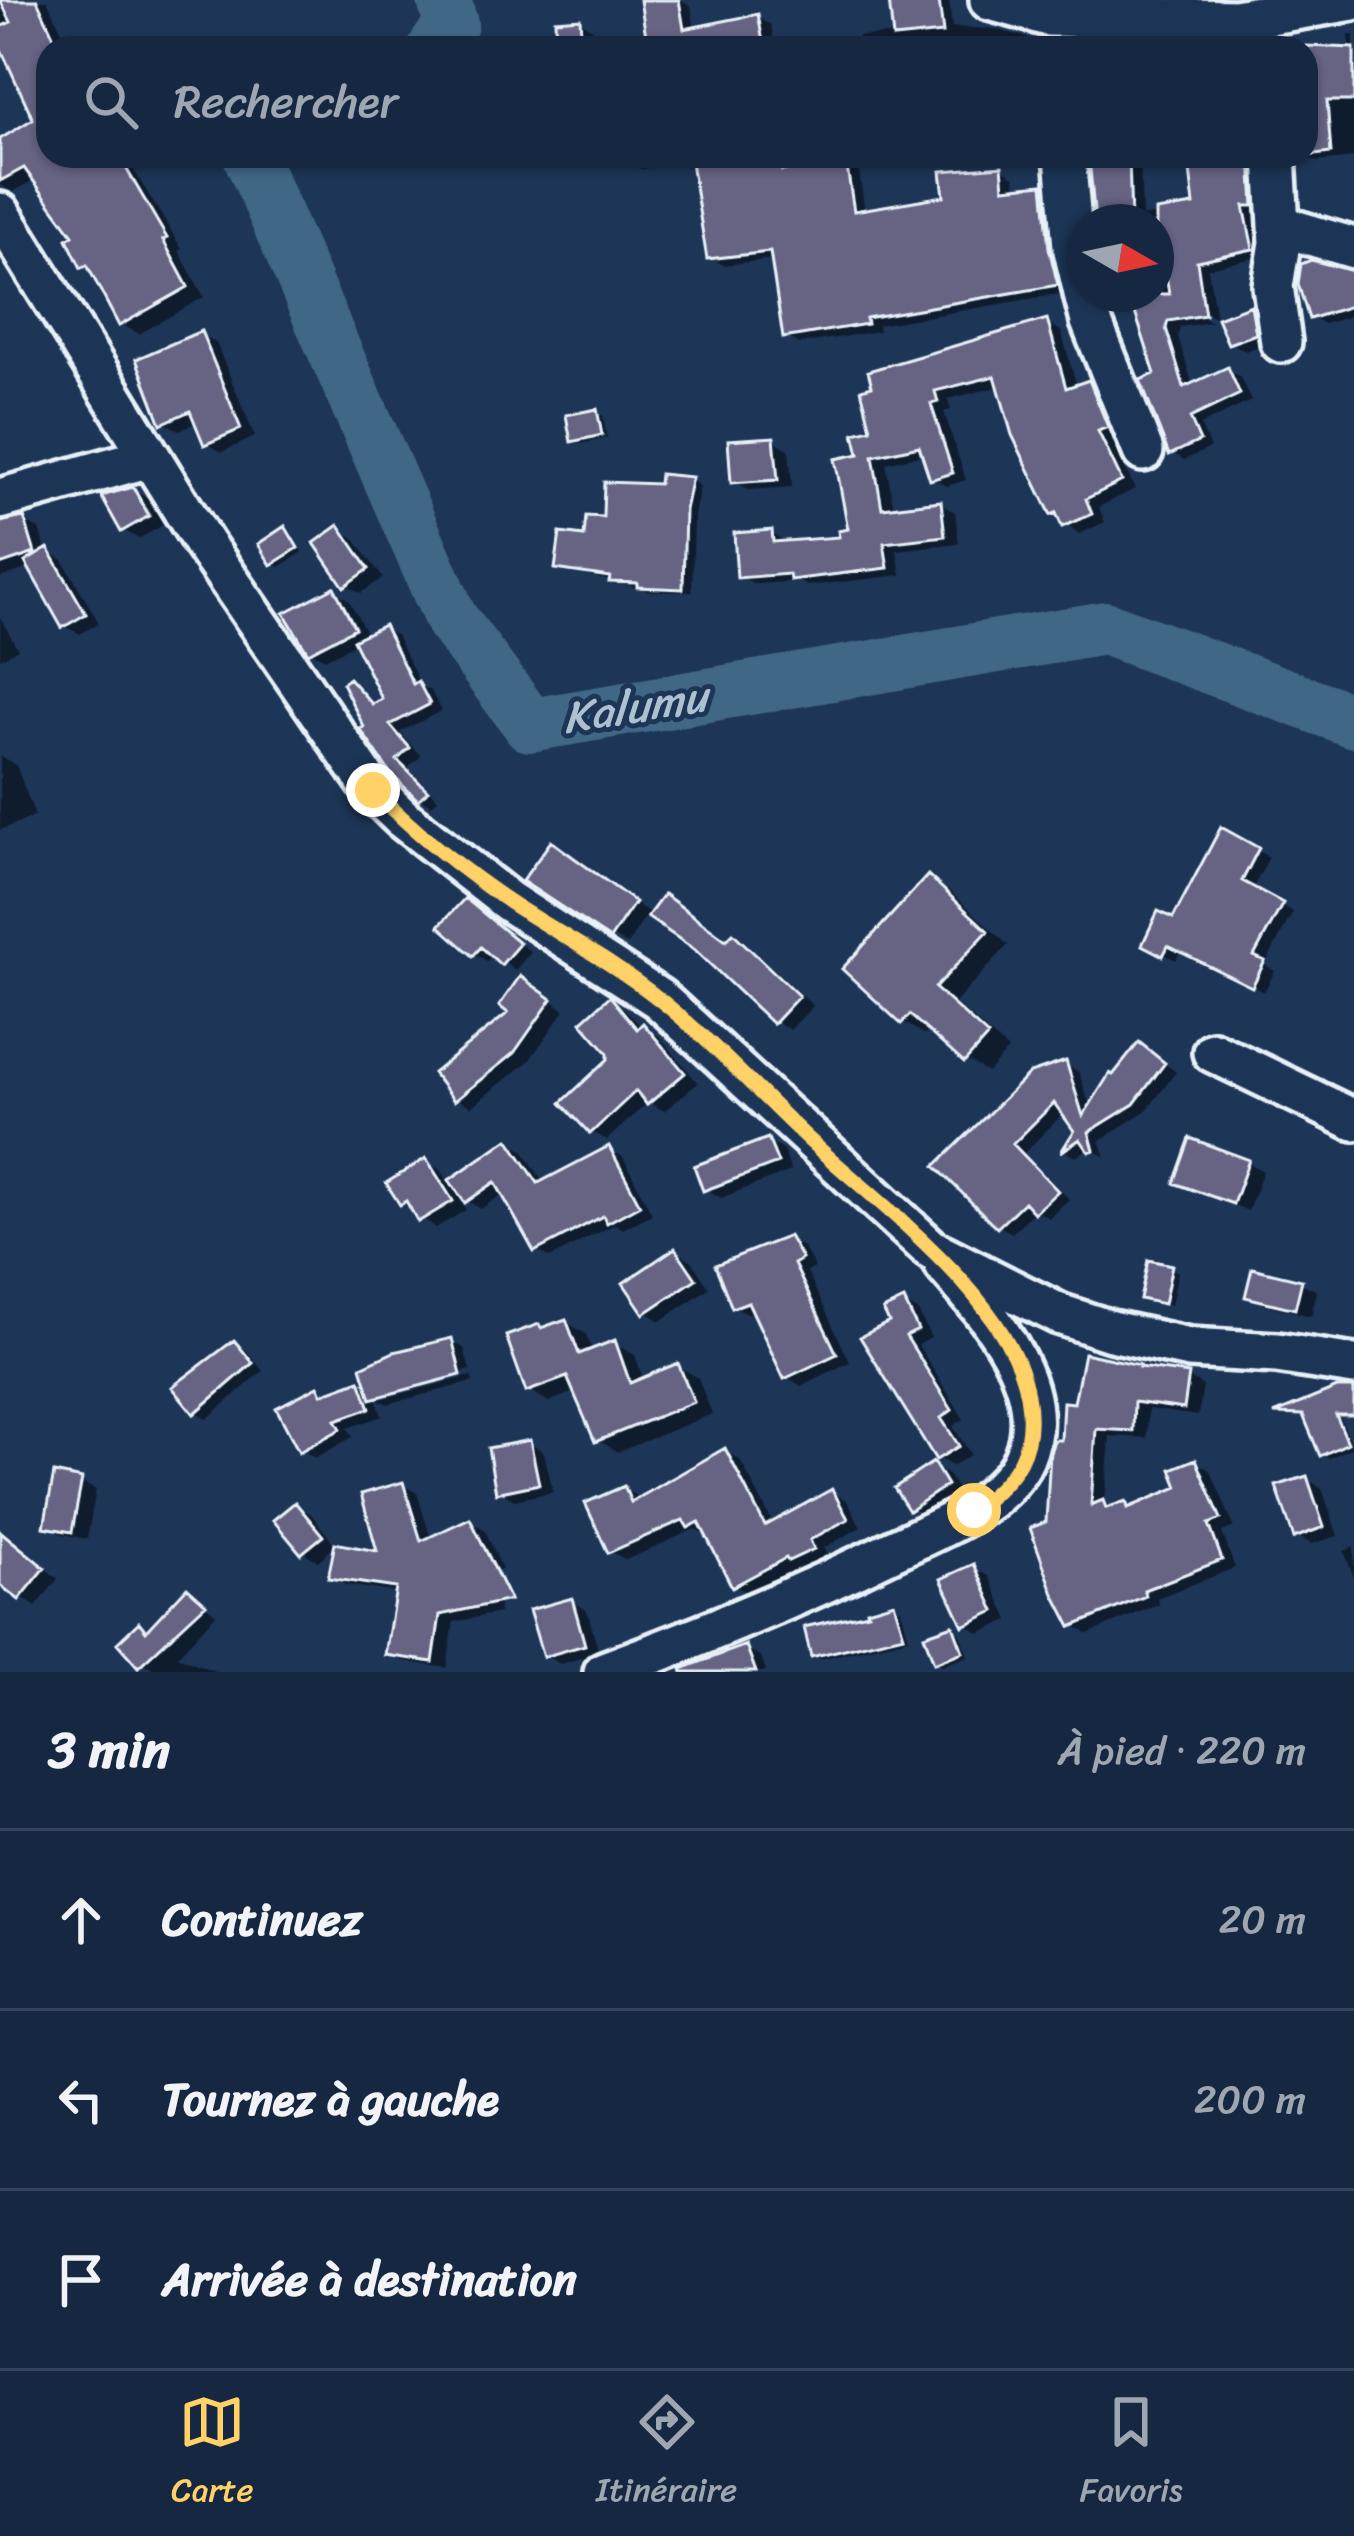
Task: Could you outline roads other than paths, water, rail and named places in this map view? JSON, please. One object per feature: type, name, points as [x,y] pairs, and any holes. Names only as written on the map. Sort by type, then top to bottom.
[{"type":"street","points":[[990,0],[1050,21],[1265,22],[1353,0]]},
{"type":"street","points":[[1066,168],[1069,204]]},
{"type":"street","points":[[1276,168],[1280,226],[1274,286],[1280,342]]},
{"type":"street","points":[[0,213],[204,544],[373,790],[508,901],[659,999],[932,1250],[996,1323],[1013,1354],[1027,1394],[1024,1457],[1007,1483],[974,1510],[715,1631],[604,1672]]},
{"type":"street","points":[[1280,226],[1354,248]]},
{"type":"street","points":[[1089,312],[1143,451]]},
{"type":"street","points":[[0,499],[150,457]]},
{"type":"street","points":[[1214,1052],[1354,1120]]},
{"type":"street","points":[[932,1250],[1058,1314],[1112,1331],[1189,1348],[1277,1353],[1354,1365]]},
{"type":"waterway","name":"Kalumu","points":[[443,36],[451,24],[444,0]]},
{"type":"waterway","name":"Kalumu","points":[[255,168],[451,619],[530,725],[1105,628],[1354,721]]}]
